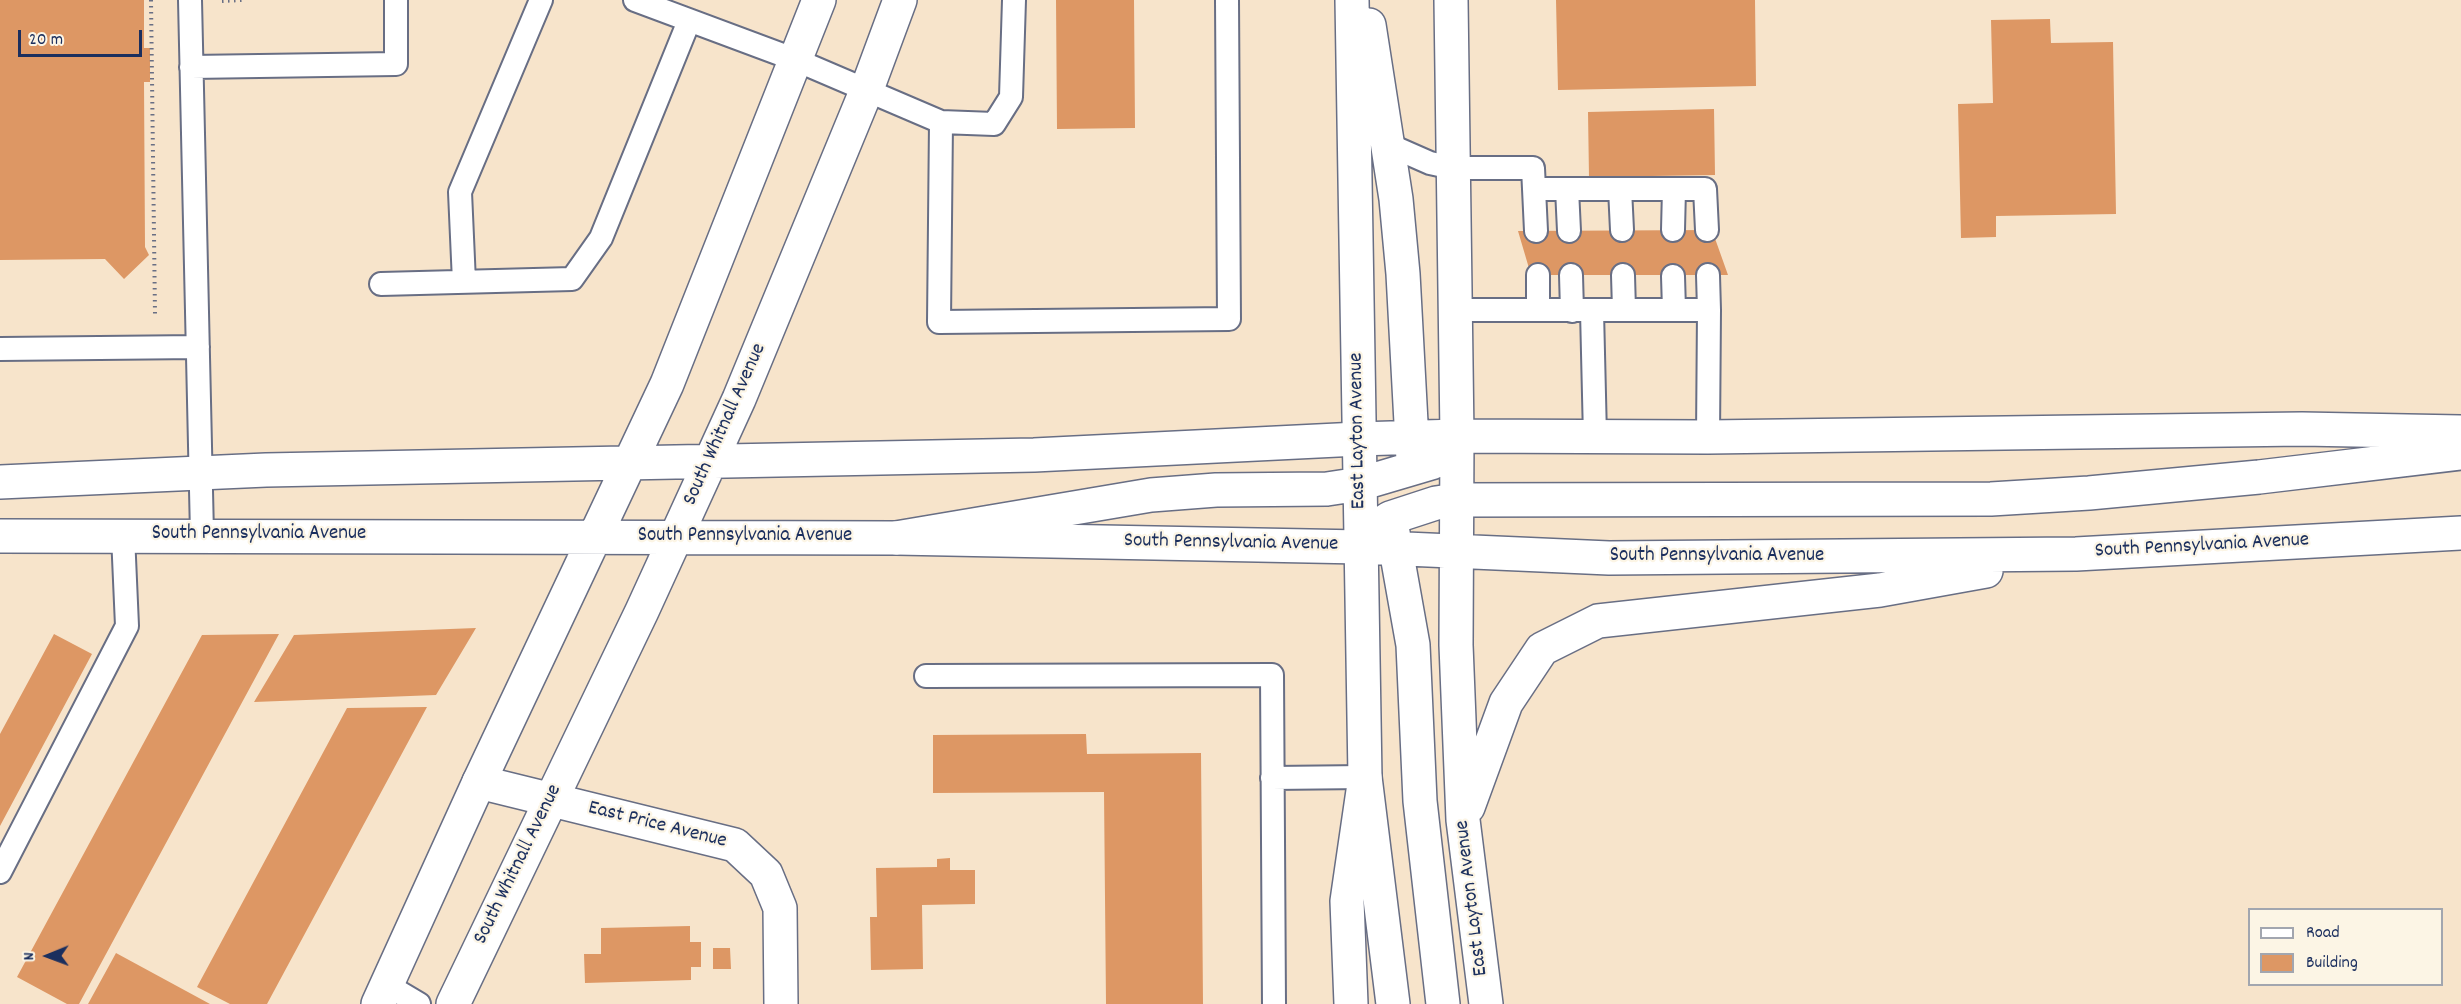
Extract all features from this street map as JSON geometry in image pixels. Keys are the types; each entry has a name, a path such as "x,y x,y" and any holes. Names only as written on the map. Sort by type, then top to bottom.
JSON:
{"main road":[{"path":"383,995 479,782 667,384 819,0"},
{"name":"South Whitnall Avenue","path":"453,1004 711,462 867,89 900,0"},
{"name":"East Layton Avenue","path":"1352,0 1358,439 1370,481 1361,547 1365,777 1393,1004"},
{"path":"1365,0 1389,145 1403,274 1412,453 1423,507 1433,526 1457,550"},
{"name":"East Layton Avenue","path":"1451,0 1457,436 1455,645 1463,820 1486,1004"},
{"path":"896,538 1151,495 1216,490 1327,489 1370,481 1412,453 1457,436 1708,437 2302,429 2461,432"},
{"path":"0,482 278,469 1034,455 1358,439 1412,453"},
{"path":"1394,533 1423,507 1456,500 1991,499 2089,493 2247,478 2461,453"},
{"path":"1370,481 1394,533 1413,645 1420,801 1443,1004"},
{"name":"South Pennsylvania Avenue","path":"0,536 202,534 676,536 1361,547 1394,533 1457,550 1609,558 2076,554 2461,533"},
{"path":"1463,820 1506,703 1542,649 1598,621 1880,590 2076,554"},
{"path":"1351,1004 1347,901 1365,777"},
{"name":"East Price Avenue","path":"479,782 735,845 766,874 780,908 781,1004"}],"lane":[{"path":"190,0 202,534"},
{"path":"191,67 396,64 396,0"},
{"path":"464,282 460,192 541,0"},
{"path":"635,0 796,60 941,122 994,124 1011,97 1014,0"},
{"path":"941,122 939,322 1229,319 1227,0"},
{"path":"381,284 572,279 601,238 689,21"},
{"path":"1389,145 1430,163 1453,168 1533,168 1536,231"},
{"path":"1534,189 1706,189 1707,230"},
{"path":"1567,189 1569,231"},
{"path":"1620,189 1622,230"},
{"path":"1673,230 1674,189"},
{"path":"1538,275 1538,310"},
{"path":"1571,275 1582,311 1595,437"},
{"path":"1623,275 1624,310"},
{"path":"1708,275 1708,437"},
{"path":"1673,276 1674,310"},
{"path":"1455,310 1709,309"},
{"path":"0,349 198,347"},
{"path":"0,872 127,626 123,535"},
{"path":"926,675 1272,675 1274,1004"},
{"path":"1272,778 1365,777"},
{"path":"383,995 419,1004"}],"path":[{"path":"152,0 155,287"},
{"path":"215,1 242,0"}],"building":[{"path":"0,0 144,0 144,48 150,48 150,82 144,82 145,247 149,255 124,279 105,259 0,260"},
{"path":"1056,0 1134,0 1135,128 1057,129"},
{"path":"1556,0 1755,0 1756,86 1558,90"},
{"path":"2050,19 2051,43 2113,42 2116,214 1996,216 1996,237 1961,238 1958,104 1993,103 1991,20"},
{"path":"1714,109 1715,175 1589,177 1588,112"},
{"path":"1712,230 1728,275 1531,275 1518,231"},
{"path":"476,628 436,695 254,702 294,635"},
{"path":"54,634 92,654 0,826 0,734"},
{"path":"279,634 79,1004 67,1004 17,977 202,635"},
{"path":"427,707 267,1004 230,1004 197,987 347,708"},
{"path":"1086,734 1087,754 1201,753 1203,1004 1106,1004 1104,792 933,793 933,735"},
{"path":"950,858 950,870 975,870 975,904 922,905 923,969 871,970 870,917 877,917 876,868 937,867 937,859"},
{"path":"690,926 690,942 701,942 701,967 691,967 691,980 585,983 584,954 601,954 601,928"},
{"path":"713,948 730,948 731,969 713,969"},
{"path":"116,953 210,1004 88,1004"}]}
